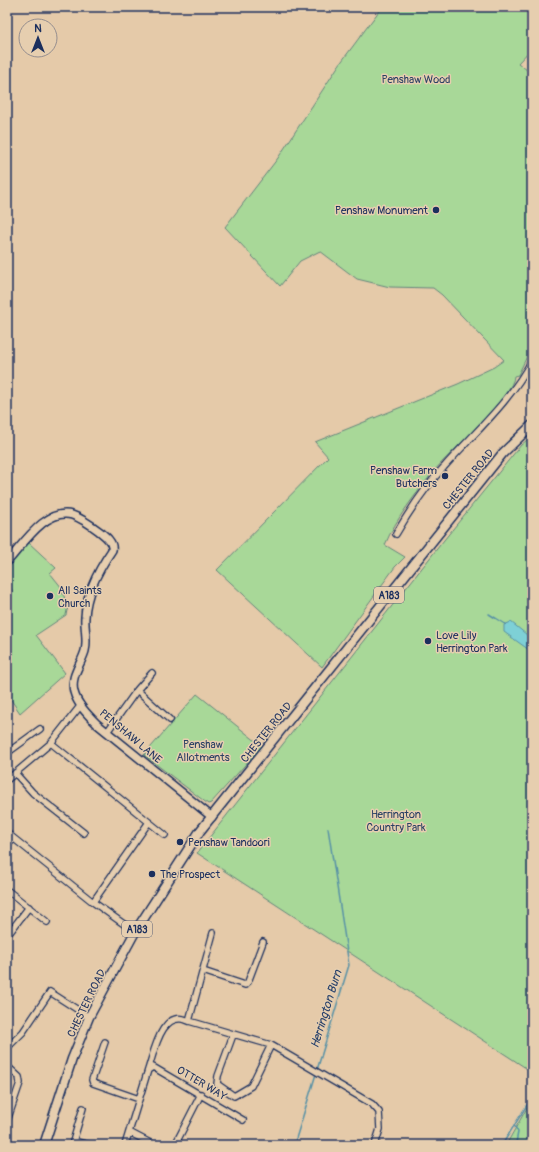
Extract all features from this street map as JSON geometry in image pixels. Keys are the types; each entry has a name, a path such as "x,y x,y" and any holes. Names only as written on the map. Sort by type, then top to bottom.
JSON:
{"main road":[{"name":"CHESTER ROAD","path":"44,1145 72,1059 89,1017 135,932 200,831 503,453 530,428"}],"street":[{"path":"396,534 421,494 444,466 502,406 526,372 532,360"},
{"path":"526,372 532,376"},
{"name":"PENSHAW LANE","path":"7,562 35,529 57,515 71,515 79,519 99,531 111,542 112,550 98,573 86,608 85,652 73,678 74,693 81,705 97,724 212,816"},
{"path":"107,732 137,690 152,673"},
{"path":"137,690 170,720"},
{"path":"7,780 51,744 81,705"},
{"path":"7,753 40,729"},
{"path":"51,744 165,835"},
{"path":"18,771 33,793 84,833"},
{"path":"93,902 149,822"},
{"path":"7,833 93,902 135,932"},
{"path":"7,845 14,839"},
{"path":"7,890 47,922"},
{"path":"10,932 29,907"},
{"path":"189,1021 213,934"},
{"path":"203,971 245,985 248,982 263,942"},
{"path":"7,1048 23,1032 50,992 89,1017"},
{"path":"125,1145 161,1031 170,1021 184,1019 233,1035 271,1045 372,1104 379,1112 380,1129 375,1145"},
{"path":"233,1035 218,1076 217,1084 234,1096 252,1086 271,1045"},
{"path":"106,1042 92,1080 93,1083 139,1099"},
{"path":"7,1066 19,1077 20,1083 7,1121"},
{"name":"OTTER WAY","path":"149,1069 159,1069 243,1120"},
{"path":"175,1145 201,1094"},
{"path":"83,1108 72,1143 89,1145"},
{"path":"129,1132 154,1145"}],"green space":[{"name":"Penshaw Wood","path":"382,7 532,7 532,48 518,63 532,74 532,346 518,375 514,376 511,385 504,396 480,424 442,462 413,497 395,525 385,545 405,557 395,567 322,667 217,570 328,457 315,442 458,384 494,367 504,360 442,295 433,288 390,287 357,279 320,251 300,261 280,286 225,227 278,158 339,65"},
{"name":"Herrington Country Park","path":"532,436 532,1072 197,853 444,540 521,445"},
{"path":"28,542 56,568 50,573 62,588 61,589 68,606 66,615 36,635 65,673 20,713 7,694 7,595 13,592 7,581 7,568"},
{"name":"Penshaw Allotments","path":"197,694 262,746 211,803 208,804 144,755"},
{"path":"532,1099 532,1145 506,1145"}],"water":[{"path":"511,622 532,639 532,652 504,632 504,625"}],"waterway":[{"path":"489,614 505,624"},
{"name":"Herrington Burn","path":"317,1070 349,965 328,828"},
{"name":"Herrington Burn","path":"294,1145 316,1074"},
{"name":"Herrington Burn","path":"502,1145 532,1097"},
{"path":"514,1125 518,1132 516,1143"}],"place":[{"name":"Penshaw Monument","path":"436,210"},
{"name":"Penshaw Farm Butchers","path":"445,476"},
{"name":"All Saints Church","path":"50,596"},
{"name":"Love Lily Herrington Park","path":"428,641"},
{"name":"Penshaw Tandoori","path":"180,842"},
{"name":"The Prospect","path":"152,874"}]}
